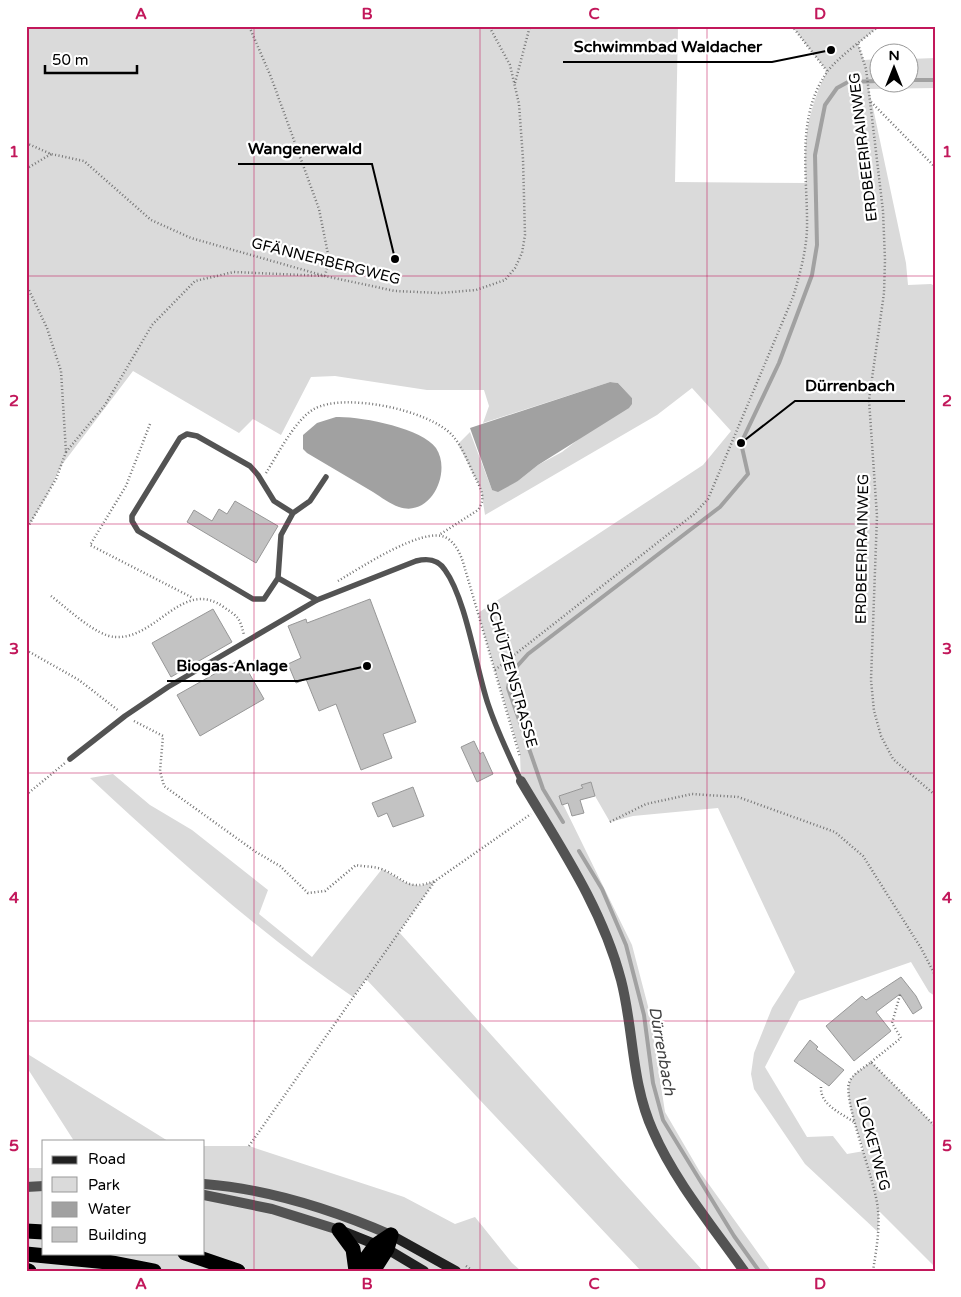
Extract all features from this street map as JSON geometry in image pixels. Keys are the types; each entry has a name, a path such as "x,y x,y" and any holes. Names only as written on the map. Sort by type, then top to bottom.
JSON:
{"highway":[{"path":"339,1230 353,1249 357,1271"},
{"path":"26,1231 42,1232"},
{"path":"357,1271 384,1243"},
{"path":"373,1271 384,1243"},
{"path":"26,1254 108,1262 154,1271"},
{"path":"188,1254 238,1271"}],"main road":[{"path":"339,1230 384,1243 456,1271"},
{"path":"384,1243 424,1271"}],"street":[{"path":"521,781 579,878 609,943 629,1013 636,1081 653,1132 666,1158 744,1271"},
{"path":"205,1184 258,1192 305,1203 357,1220 384,1243"},
{"path":"26,1186 42,1186"},
{"path":"205,1195 272,1209 339,1230"}],"lane":[{"path":"293,513 274,501 250,466 197,436 188,434 180,438 132,516 132,521 138,531 253,599 264,599 278,578 281,535 293,513 310,501 326,477"},
{"path":"70,759 125,716 168,687 317,600 416,561 430,559 441,565 456,593 491,712 521,781"},
{"path":"278,578 317,600"}],"path":[{"path":"26,530 56,480 66,452 105,405 152,325 195,281 234,272 325,276 329,259 319,209 271,77 249,26"},
{"name":"GFÄNNERBERGWEG","path":"26,143 51,154 84,161 130,204 151,220 170,231 191,238 325,276 395,292 420,294 476,290 505,280 515,268 522,253 525,235 523,150 515,84 510,65 489,26"},
{"path":"515,84 530,26"},
{"path":"792,26 828,71"},
{"path":"495,670 694,514 708,498 750,401 798,280 803,262 807,229 804,150 806,128 815,96 828,71 879,26"},
{"name":"ERDBEERIRAINWEG","path":"858,44 866,69 870,100 883,211 885,260 884,294 869,400 877,516 871,680 874,711 881,736 893,759 935,795"},
{"path":"870,100 935,167"},
{"path":"26,169 51,154"},
{"path":"26,284 57,351 62,371 66,452"},
{"path":"262,481 287,440 304,418 316,408 336,402 351,402 419,415 441,426 451,435 463,452 483,496 482,506 438,536 420,538 330,586 317,600"},
{"name":"SCHÜTZENSTRASSE","path":"438,536 452,542 460,553 520,754 521,781"},
{"path":"51,596 96,630 115,637 142,632 167,613 193,598 217,602 240,618 245,641"},
{"path":"26,650 79,680 125,716 163,736 160,770 164,786 256,852 280,866 308,893 325,891 356,865 382,869 406,883 420,886 435,880 538,810"},
{"path":"26,795 70,759"},
{"path":"610,822 646,804 692,794 738,796 835,832 863,856 921,948 935,975"},
{"path":"250,1146 435,880"},
{"path":"900,995 892,1023 901,1038 871,1062 935,1126"},
{"name":"LOCKETWEG","path":"871,1062 853,1076 849,1084 850,1105 875,1190 878,1211 873,1271"},
{"path":"822,1087 821,1094 825,1102 855,1122"}],"green space":[{"path":"26,26 678,26 675,182 806,183 805,152 808,125 815,99 827,71 792,26 879,26 858,44 864,60 868,60 868,92 870,92 906,263 908,285 931,284 935,286 935,996 929,992 911,962 799,1001 765,1067 807,1137 833,1136 847,1154 864,1151 852,1114 849,1084 854,1075 871,1062 935,1126 935,1267 879,1211 878,1232 805,1164 754,1089 751,1074 754,1053 772,1008 795,972 718,808 633,816 610,822 595,796 591,782 582,785 583,788 559,796 632,945 650,1014 665,1112 700,1172 771,1271 744,1271 653,1131 609,943 521,781 520,754 478,613 703,465 731,431 692,388 657,415 485,515 481,489 458,444 470,432 492,490 518,481 538,465 562,452 632,398 618,383 610,382 483,423 489,406 484,390 427,390 335,376 311,377 281,435 253,419 239,433 133,371 61,466 47,496 26,530"},
{"path":"935,58 935,88 918,88 918,59"},
{"path":"113,774 150,805 192,830 268,890 259,914 312,957 382,869 406,883 420,886 435,881 399,932 703,1271 641,1271 366,979 353,997 250,920 153,836 90,778"},
{"path":"26,1053 166,1140 73,1140 26,1066"},
{"path":"205,1146 249,1146 404,1197 455,1224 475,1217 512,1263 521,1271 26,1271 26,1168 42,1168 42,1254 205,1254"}],"water":[{"path":"610,382 618,383 632,398 632,404 629,408 538,465 518,481 498,492 492,490 470,428"},
{"path":"336,417 374,421 390,425 405,429 429,441 436,448 440,458 440,480 436,491 421,506 410,509 399,507 307,453 303,449 303,435 317,423"}],"building":[{"path":"235,501 278,526 256,563 187,522 194,510 212,521 219,509 227,514"},
{"path":"370,599 416,722 383,734 392,758 361,770 336,704 319,711 306,679 296,683 288,664 301,658 288,626 306,619 307,623"},
{"path":"213,609 232,642 171,677 152,643"},
{"path":"241,659 264,699 200,736 177,695"},
{"path":"474,741 480,754 483,752 493,774 477,782 461,747"},
{"path":"591,782 595,796 580,800 584,813 572,816 568,803 562,805 559,796 583,788 581,785"},
{"path":"413,787 424,816 393,827 387,813 378,817 372,803"},
{"path":"901,977 916,996 922,1008 913,1014 900,994 876,1012 891,1031 854,1061 826,1026 862,996 866,1000"},
{"path":"810,1040 818,1047 816,1049 844,1070 829,1086 794,1061"}],"waterway":[{"name":"Dürrenbach","path":"918,80 935,80"},
{"name":"Dürrenbach","path":"563,822 543,789 508,688 511,673 528,654 720,507 748,474 741,443 779,363 812,275 817,245 815,155 825,105 837,88 848,82 868,81"},
{"name":"Dürrenbach","path":"579,851 602,889 626,945 644,1015 653,1083 663,1120 734,1236 759,1271"}],"place":[{"name":"Schwimmbad Waldacher","path":"831,50"},
{"name":"Wangenerwald","path":"395,259"},
{"name":"Dürrenbach","path":"741,443"},
{"name":"Biogas-Anlage","path":"367,666"}]}
